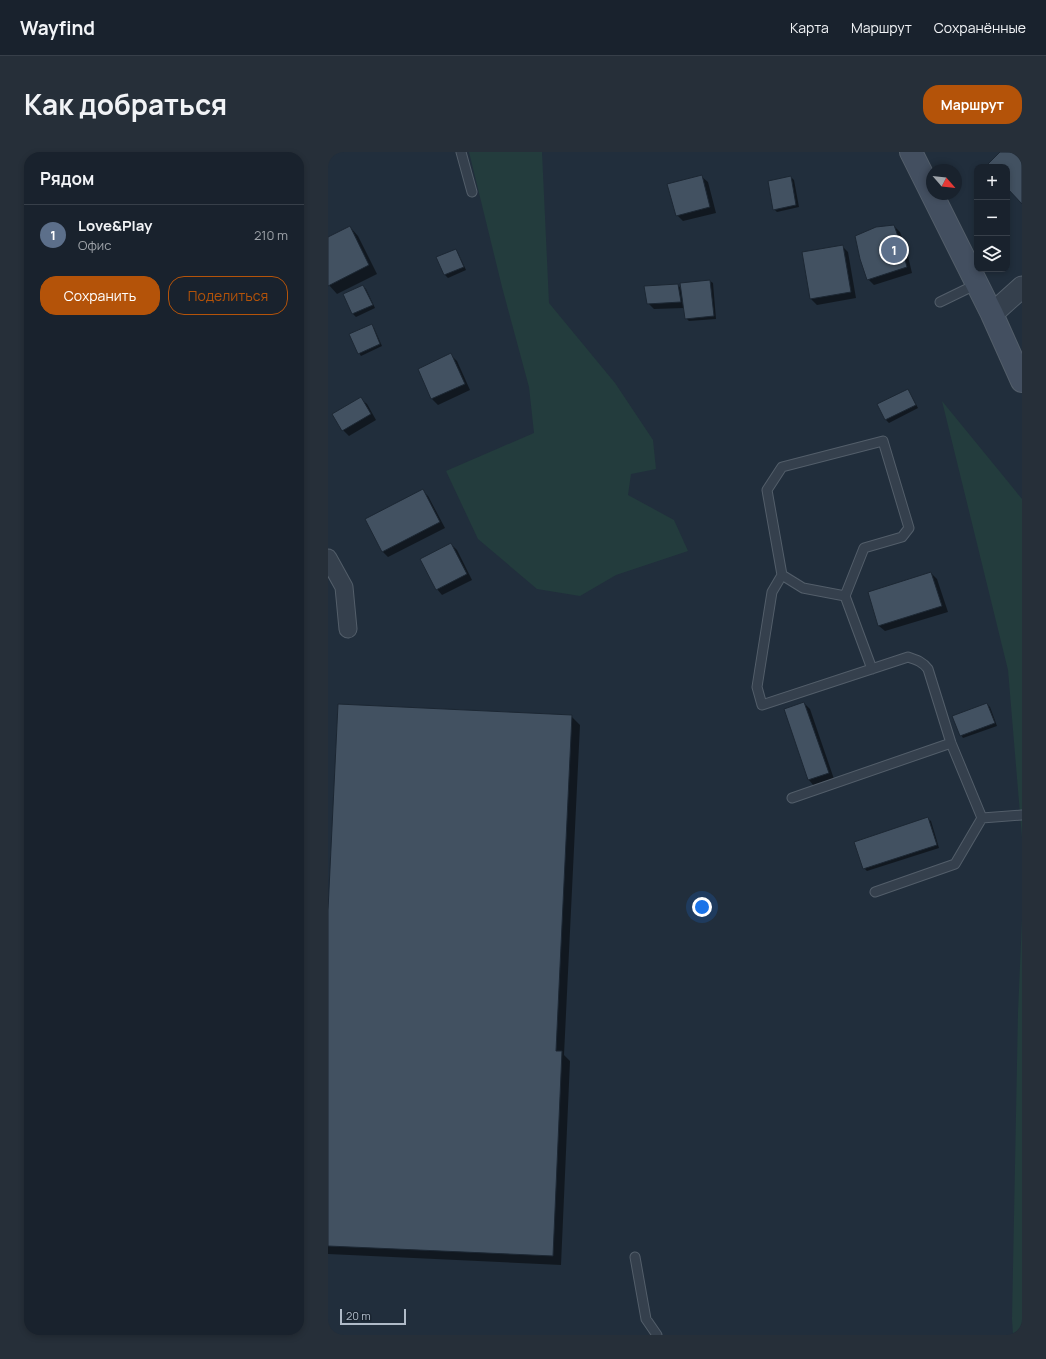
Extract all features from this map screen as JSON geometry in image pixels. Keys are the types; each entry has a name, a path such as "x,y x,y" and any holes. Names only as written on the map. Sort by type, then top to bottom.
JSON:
{"main road":[{"path":"911,152 992,314 1022,381"}],"street":[{"path":"992,314 1022,287"},
{"path":"328,558 344,587 348,629"}],"lane":[{"path":"461,152 472,192"},
{"path":"940,302 977,284"},
{"path":"872,669 845,596 864,548 902,537 909,528 883,441 782,467 767,490 782,575 772,592 757,687 762,705 872,669 908,657 924,663 928,669 951,743 982,818"},
{"path":"782,575 803,588 845,596"},
{"path":"792,798 951,743"},
{"path":"982,818 1022,815"},
{"path":"875,892 955,864 982,818"},
{"path":"635,1257 646,1319 657,1335"}],"green space":[{"path":"469,152 542,152 549,303 615,383 653,440 656,469 631,474 628,495 674,520 688,551 616,575 580,596 537,589 478,539 446,471 534,433 529,387 502,287"},
{"path":"942,401 1022,499 1022,838 1008,670"},
{"path":"1022,919 1022,1335 1013,1335 1012,1319 1018,1012"}],"building":[{"path":"1000,152 1022,152 1022,204 1010,191 1010,164 988,164"},
{"path":"702,175 710,207 676,216 667,184"},
{"path":"791,176 796,205 773,210 768,181"},
{"path":"894,225 907,267 867,280 860,259 855,236 876,227"},
{"path":"350,226 369,265 328,286 328,237"},
{"path":"843,245 851,292 810,299 802,252"},
{"path":"456,249 464,267 444,275 436,257"},
{"path":"710,280 714,316 685,319 680,283"},
{"path":"678,284 681,302 647,304 644,286"},
{"path":"363,285 373,305 352,314 343,294"},
{"path":"372,324 380,344 358,354 349,334"},
{"path":"451,353 465,384 431,399 418,369"},
{"path":"908,389 916,405 885,420 877,404"},
{"path":"361,397 371,414 342,431 332,414"},
{"path":"423,489 440,522 382,552 365,519"},
{"path":"451,543 467,574 436,590 420,559"},
{"path":"931,572 942,606 878,626 868,592"},
{"path":"804,702 829,773 808,780 784,709"},
{"path":"987,703 995,723 960,736 952,716"},
{"path":"338,704 572,715 556,1051 562,1051 553,1256 328,1246 328,910"},
{"path":"928,817 937,845 863,869 854,842"}],"place":[{"name":"Love&Play","path":"894,250"}]}
